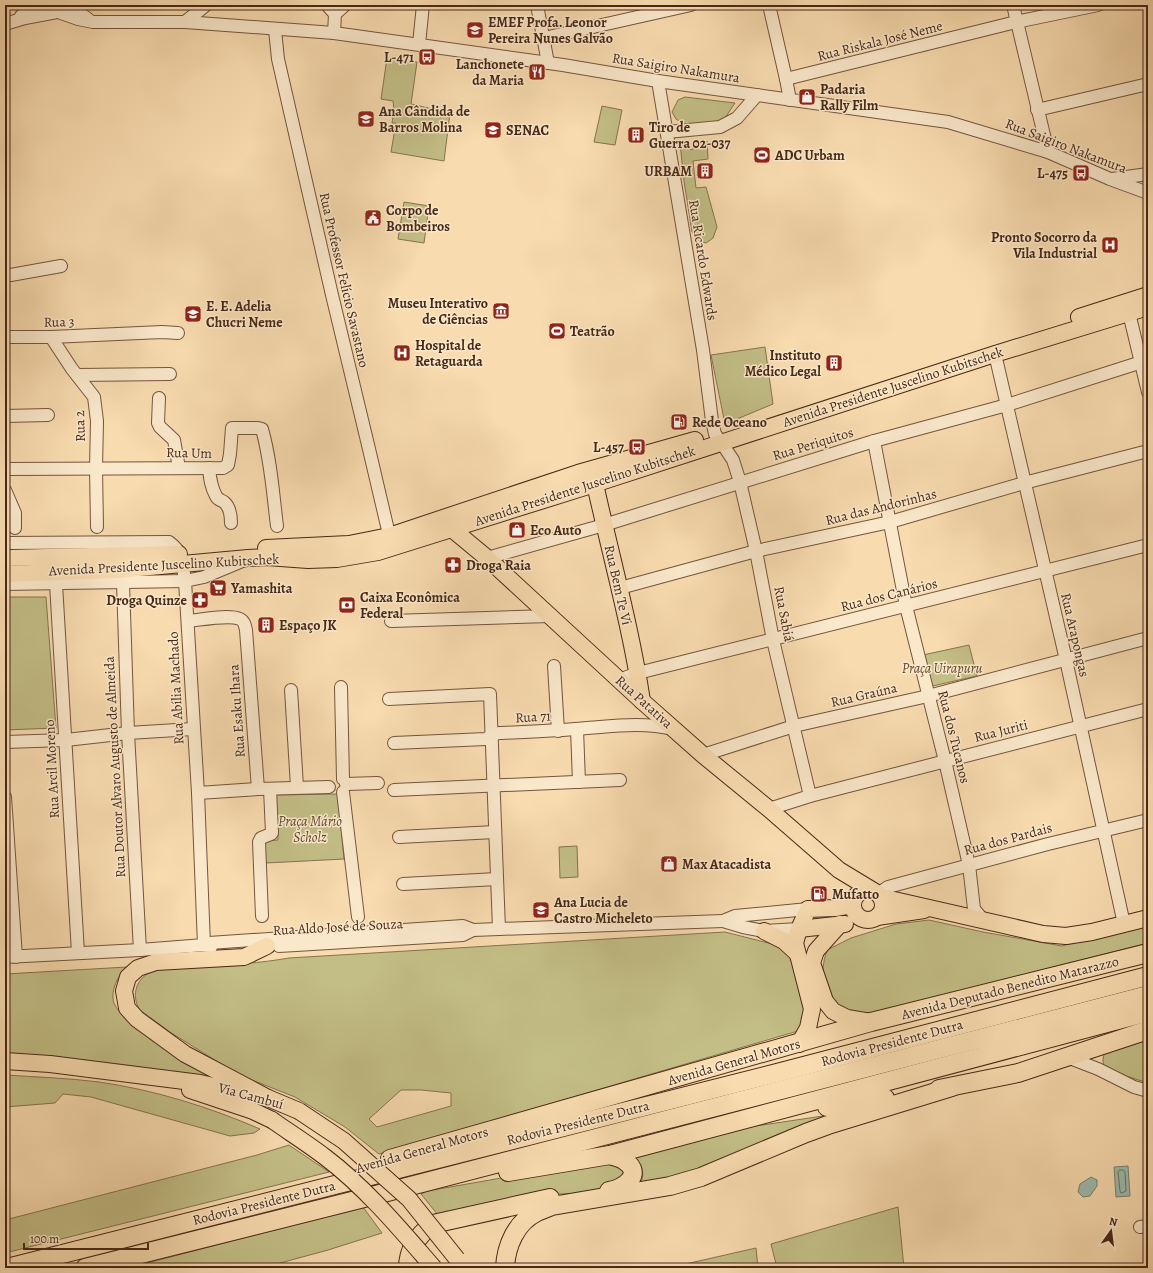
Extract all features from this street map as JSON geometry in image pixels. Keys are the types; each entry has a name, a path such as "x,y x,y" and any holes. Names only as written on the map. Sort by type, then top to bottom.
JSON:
{"highway":[{"name":"Avenida Deputado Benedito Matarazzo","path":"872,1022 1148,953"},
{"name":"Rodovia Presidente Dutra","path":"8,1268 1148,976"},
{"name":"Rodovia Presidente Dutra","path":"85,1268 368,1198 1148,995"},
{"path":"368,1198 453,1181 610,1155 1148,1012"},
{"name":"Avenida General Motors","path":"159,1230 438,1145 799,1044 872,1022"},
{"path":"724,1124 952,1087 1018,1073 1148,1030"},
{"path":"505,1268 506,1256 511,1238 523,1224 536,1213 552,1206 670,1186 695,1179 828,1125 952,1087"},
{"path":"408,1268 408,1262 414,1241 423,1231 433,1224 562,1196 614,1190 625,1185 631,1180 633,1173 630,1166 624,1160 610,1155"}],"main road":[{"name":"Avenida Presidente Juscelino Kubitschek","path":"718,438 865,384 1148,295"},
{"name":"Avenida Presidente Juscelino Kubitschek","path":"12,558 181,559 267,557 308,560 337,559 378,552 391,542 593,477 1148,307"},
{"name":"Avenida Presidente Juscelino Kubitschek","path":"16,577 117,570 246,548 391,542 452,529 593,477"},
{"name":"Rua Bem Te Vi","path":"593,477 647,706"},
{"name":"Rua Patativa","path":"452,529 487,558 647,706 703,755 769,809 839,870 877,894"},
{"name":"Rua Patativa","path":"839,870 854,891 853,902"},
{"path":"877,894 883,905 882,909 872,918 858,917 853,909 853,902 856,896 863,891 877,894 935,909 1043,934 1066,936 1092,932 1148,918"},
{"path":"799,1044 808,1028 812,1009 795,943 799,930 808,909 836,908 853,902"},
{"path":"799,930 935,909"},
{"path":"840,924 816,950 812,963 825,1001 833,1011 847,1018 872,1022"},
{"path":"764,931 784,941 797,953"},
{"path":"267,946 244,957 156,962 138,968 128,977 124,991 127,1008 137,1018 185,1054 268,1098"},
{"name":"Via Cambuí","path":"5,1061 50,1064 200,1083 268,1098 299,1111 344,1141 408,1199 459,1263"},
{"name":"Via Cambuí","path":"142,1076 253,1111 272,1120 326,1157 360,1188 387,1215 434,1268"}],"street":[{"name":"Rua Saigiro Nakamura","path":"8,23 39,5"},
{"path":"185,22 206,5"},
{"path":"334,33 331,10 345,5"},
{"path":"419,44 423,5"},
{"path":"537,5 548,63"},
{"path":"544,38 691,5"},
{"path":"768,5 790,100"},
{"path":"1012,5 1048,152"},
{"name":"Rua Riskala José Neme","path":"786,79 1016,22 1098,5"},
{"name":"Rua Saigiro Nakamura","path":"8,23 62,8 78,19 93,22 185,22 275,30 334,33 419,44 658,81 948,122 1048,152 1110,179 1146,188"},
{"name":"Rua Professor Felício Savastano","path":"275,30 278,59 391,542"},
{"name":"Rua Ricardo Edwards","path":"658,81 718,438"},
{"path":"1038,110 1148,84"},
{"path":"667,132 720,127 737,118 757,95"},
{"path":"1110,179 1148,174"},
{"path":"5,276 61,266"},
{"path":"1129,313 1145,361 1148,392"},
{"name":"Rua 3","path":"5,337 51,338 162,332 178,333"},
{"name":"Rua 2","path":"51,338 94,397 97,421 97,535"},
{"name":"Rua Arapongas","path":"995,354 1066,660 1124,924"},
{"name":"Rua Periquitos","path":"487,558 604,525 874,441 1007,405 1145,361"},
{"path":"77,375 170,374"},
{"path":"159,398 158,423 160,427 174,440 179,468"},
{"path":"5,416 48,415"},
{"name":"Rua Um","path":"5,469 223,468 228,464 232,428 258,428 262,429 272,485 277,526"},
{"name":"Rua Sabiá","path":"718,438 733,460 740,482 756,551 773,640 810,796"},
{"name":"Rua dos Tucanos","path":"874,441 906,606 945,761 969,865 974,909 984,920"},
{"name":"Rua das Andorinhas","path":"620,588 756,551 890,522 1024,483 1148,451"},
{"path":"209,468 212,488 217,497 226,504 230,512 231,523"},
{"path":"5,490 15,513 15,528"},
{"path":"5,543 38,542 97,535 169,542 176,548 181,559"},
{"path":"16,577 12,558 38,542"},
{"name":"Rua dos Canários","path":"619,680 638,673 1148,545"},
{"path":"5,584 16,577 56,584 185,581 204,577 248,558"},
{"name":"Rua Abília Machado","path":"181,559 185,581 188,621 193,729 198,793 204,945"},
{"name":"Rua Doutor Alvaro Augusto de Almeida","path":"123,583 128,733 140,950"},
{"name":"Rua Arcil Moreno","path":"56,584 78,953"},
{"path":"392,621 550,616"},
{"name":"Rua Esaku Ihara","path":"188,621 216,618 236,618 244,622 264,789 272,832 271,834 261,838 259,842 262,916"},
{"name":"Rua Graúna","path":"703,755 794,726 928,696 1148,638"},
{"path":"554,666 558,731"},
{"path":"341,687 344,785 358,917"},
{"path":"291,690 297,787"},
{"path":"389,699 490,694 499,929"},
{"path":"632,725 648,721 647,706"},
{"name":"Rua Juriti","path":"769,809 810,796 1148,709"},
{"name":"Rua 71","path":"394,744 486,739 499,733 558,731 632,725 658,726 675,730"},
{"path":"5,742 66,740 128,733 193,729"},
{"path":"577,729 579,782"},
{"path":"198,793 297,787 329,787 332,779 338,777 344,785"},
{"path":"394,790 620,780"},
{"path":"344,785 378,783"},
{"path":"5,797 11,957"},
{"name":"Rua dos Pardais","path":"877,894 888,887 1103,830 1148,820"},
{"path":"399,837 495,832"},
{"path":"403,884 497,879"},
{"name":"Rua Aldo José de Souza","path":"724,921 736,916 808,909"},
{"name":"Rua Aldo José de Souza","path":"11,957 140,950 204,945 209,943 463,926 473,930 724,921 743,927 764,931 799,930"},
{"name":"Rua Aldo José de Souza","path":"204,945 210,947 267,946 463,935 473,930"},
{"path":"1096,1047 1098,1069"},
{"path":"1067,1057 1098,1069 1134,1087 1148,1091"}],"green space":[{"path":"387,58 417,62 411,104 450,113 444,161 391,152 396,123 392,123 394,110 393,101 381,99"},
{"path":"685,97 735,103 723,121 685,125 676,119 672,112 678,100"},
{"path":"602,106 622,110 615,145 594,142"},
{"path":"707,141 708,159 693,161 696,188 706,187 717,227 713,238 706,243 699,241 692,232 680,143 692,150 697,144 703,145"},
{"path":"404,202 429,206 424,243 398,239"},
{"path":"765,347 773,404 725,424 711,355"},
{"path":"5,597 46,597 56,728 5,730"},
{"name":"Praça Uirapuru","path":"969,645 977,676 928,687 923,655"},
{"name":"Praça Mário Scholz","path":"338,794 344,859 266,863 264,841 278,840 276,795"},
{"path":"577,846 578,877 560,878 559,847"},
{"path":"929,920 983,932 1062,946 1148,922 1148,943 864,1015 836,1009 824,981 823,967 827,950 851,938 896,924"},
{"path":"725,932 780,946 785,949 792,960 808,1014 798,1031 379,1154 345,1127 295,1097 237,1074 170,1032 140,1010 137,1004 136,992 139,982 148,973 154,971 171,968 246,964 289,958","holes":["401,1090 451,1093 451,1106 377,1127 369,1119"]},
{"path":"127,967 118,979 113,993 114,1003 120,1012 144,1033 217,1080 5,1059 5,974"},
{"path":"1148,1038 1148,1083 1107,1070 1105,1068 1103,1057 1105,1052"},
{"path":"5,1075 120,1085 181,1100 260,1129 254,1133 230,1136 91,1097 63,1094 55,1103 5,1107"},
{"path":"856,1111 728,1165 641,1183 643,1175 642,1168 633,1156 736,1129"},
{"path":"289,1145 329,1172 5,1253 5,1220 257,1155"},
{"path":"610,1155 631,1180 591,1193 559,1194 442,1220 421,1194 427,1191 530,1173"},
{"path":"363,1207 382,1233 262,1268 128,1268"},
{"path":"898,1207 904,1268 777,1268 771,1244"},
{"path":"756,1248 758,1268 668,1268"}],"water":[{"path":"1128,1166 1130,1196 1116,1197 1114,1167"},
{"path":"1091,1177 1097,1180 1097,1186 1090,1196 1083,1197 1078,1192 1080,1184"}],"place":[{"name":"EMEF Profa. Leonor Pereira Nunes Galvão","path":"475,30"},
{"name":"L-471","path":"427,57"},
{"name":"Lanchonete da Maria","path":"537,72"},
{"name":"Padaria Rally Film","path":"807,97"},
{"name":"Ana Cândida de Barros Molina","path":"366,119"},
{"name":"SENAC","path":"493,130"},
{"name":"Tiro de Guerra 02-037","path":"636,135"},
{"name":"ADC Urbam","path":"762,155"},
{"name":"URBAM","path":"705,171"},
{"name":"L-475","path":"1081,173"},
{"name":"Corpo de Bombeiros","path":"373,218"},
{"name":"Pronto Socorro da Vila Industrial","path":"1110,245"},
{"name":"Museu Interativo de Ciências","path":"501,311"},
{"name":"E. E. Adelia Chucri Neme","path":"193,314"},
{"name":"Teatrão","path":"557,331"},
{"name":"Hospital de Retaguarda","path":"402,353"},
{"name":"Instituto Médico Legal","path":"834,363"},
{"name":"Rede Oceano","path":"679,422"},
{"name":"L-457","path":"637,447"},
{"name":"Eco Auto","path":"517,530"},
{"name":"Droga Raia","path":"453,565"},
{"name":"Yamashita","path":"218,588"},
{"name":"Droga Quinze","path":"200,600"},
{"name":"Caixa Econômica Federal","path":"347,605"},
{"name":"Espaço JK","path":"266,625"},
{"name":"Max Atacadista","path":"669,864"},
{"name":"Mufatto","path":"819,894"},
{"name":"Ana Lucia de Castro Micheleto","path":"541,910"}]}
